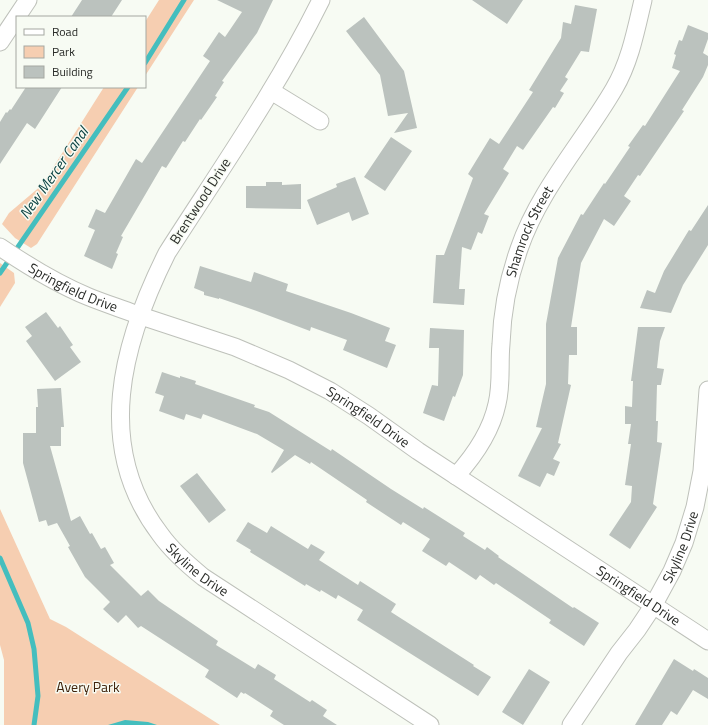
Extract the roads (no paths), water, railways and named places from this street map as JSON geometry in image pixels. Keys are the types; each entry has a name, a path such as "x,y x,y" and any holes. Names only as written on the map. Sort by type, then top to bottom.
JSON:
{"street":[{"path":"17,16 28,0"},
{"name":"Brentwood Drive","path":"139,317 156,274 167,253 271,91 302,38 321,0"},
{"name":"Shamrock Street","path":"456,476 473,458 486,436 497,403 500,378 502,318 509,280 519,248 540,202 615,88 631,50 643,0"},
{"path":"0,42 16,18"},
{"path":"271,91 320,121"},
{"name":"Springfield Drive","path":"3,249 57,282 88,297 135,314 139,317 144,317 236,347 289,370 330,392 369,416 418,451 708,642"},
{"name":"Skyline Drive","path":"139,317 128,353 121,389 119,409 121,440 133,487 145,512 159,533 182,559 203,576 430,725"},
{"name":"Skyline Drive","path":"572,725 619,653 653,606 672,571 684,543 695,507 702,471 708,390"}],"water":[{"path":"125,720 148,722 157,725 108,725"}],"waterway":[{"name":"New Mercer Canal","path":"146,61 184,0"},
{"name":"New Mercer Canal","path":"0,273 127,88"},
{"name":"New Mercer Canal","path":"0,558 28,623 34,649 38,696 34,725"}],"park label":[{"name":"Avery Park","path":"88,687"}]}
